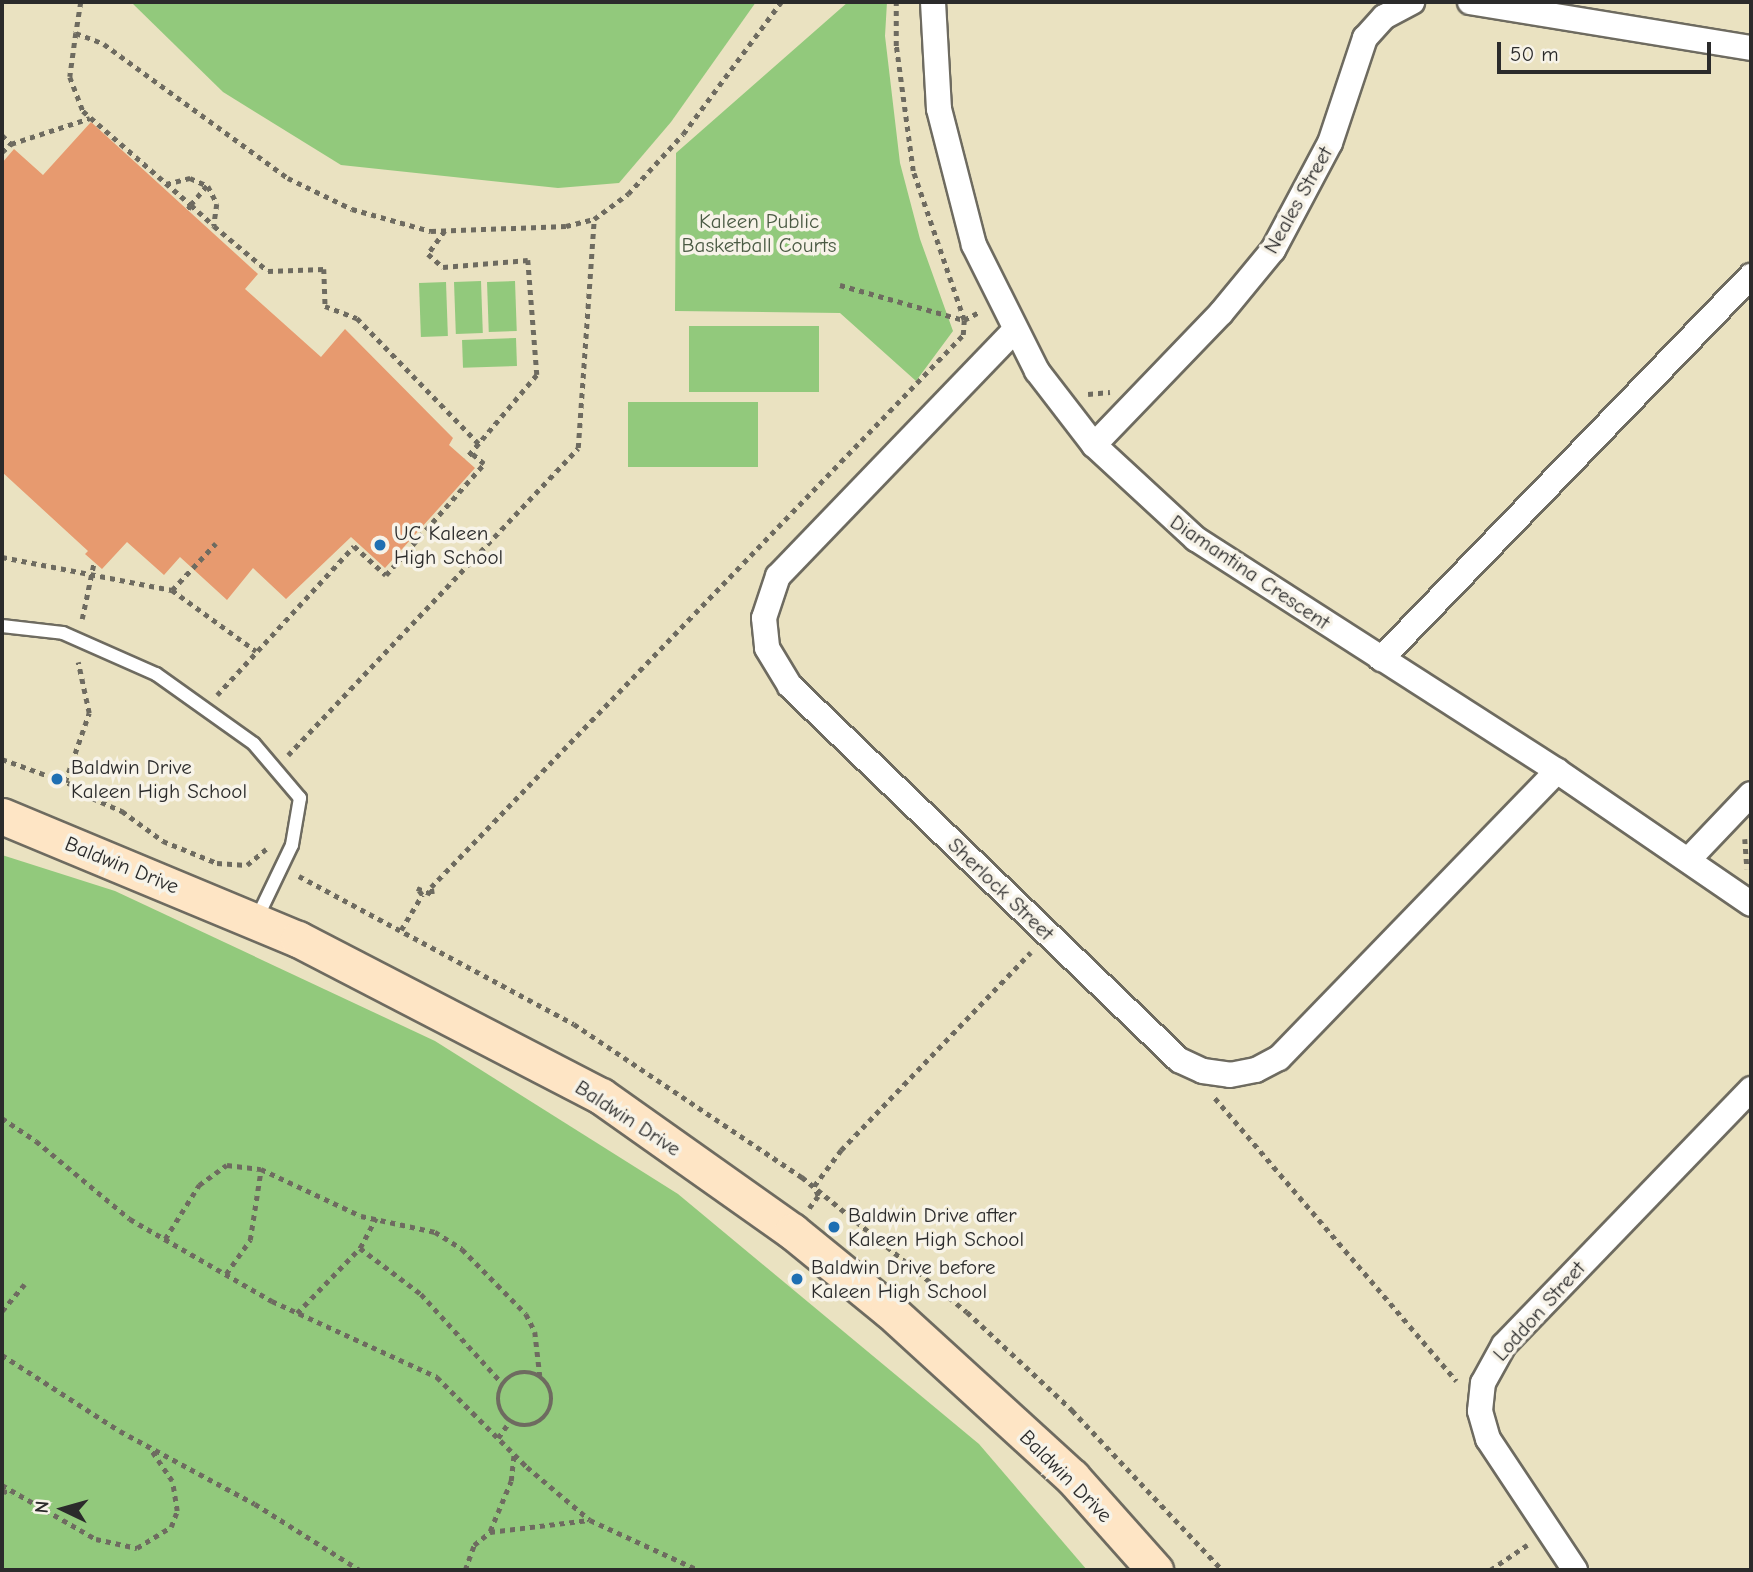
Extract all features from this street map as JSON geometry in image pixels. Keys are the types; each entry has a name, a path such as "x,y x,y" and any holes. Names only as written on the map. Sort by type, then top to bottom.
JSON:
{"main road":[{"name":"Baldwin Drive","path":"2,816 256,920 601,1096 792,1231 889,1310 1072,1477 1155,1570"}],"street":[{"name":"Diamantina Crescent","path":"933,2 934,62 947,155 974,245 1014,331 1051,390 1094,445 1196,539 1557,771 1689,858 1751,904"},
{"name":"Neales Street","path":"1094,445 1249,282 1273,250 1320,168 1365,38 1384,17 1412,2"},
{"path":"1470,2 1751,48"},
{"path":"1381,659 1751,275"},
{"name":"Sherlock Street","path":"1014,331 787,565 771,590 764,633 772,662 790,686 1168,1051 1190,1066 1216,1074 1256,1070 1290,1049 1557,771"},
{"path":"1689,858 1751,794"},
{"name":"Loddon Street","path":"1575,1570 1488,1440 1480,1397 1488,1369 1504,1345 1751,1089"}],"lane":[{"path":"2,626 63,633 156,674 254,744 300,798 292,845 256,920"}],"path":[{"path":"80,2 70,77 74,95 90,118 190,208 268,271 324,269 325,306 357,318 480,445"},
{"path":"76,33 104,44 288,178 352,209 387,221 445,230 566,226 594,219 628,194 683,134 781,2"},
{"path":"401,930 422,895 417,888 432,894 431,887 962,335 964,320 913,171 896,46 897,2"},
{"path":"2,152 11,144 90,118"},
{"path":"2,135 11,144"},
{"path":"166,184 190,178 208,186 217,204 214,226"},
{"path":"190,208 208,186"},
{"path":"275,769 578,448 594,219"},
{"path":"445,230 428,254 443,267 528,260 537,375 466,460"},
{"path":"841,285 964,320 999,302"},
{"path":"1080,391 1092,396 1112,392 1129,409"},
{"path":"204,709 354,546 386,575 484,464 471,454"},
{"path":"172,590 215,543"},
{"path":"2,557 92,571 172,590 257,652"},
{"path":"65,782 89,713 76,653 94,562"},
{"path":"792,1231 818,1196 814,1186 841,1150 1048,935"},
{"path":"1216,1074 1211,1090 1220,1108 1463,1389 1480,1397"},
{"path":"2,1118 36,1140 130,1219 297,1313 437,1377 514,1454 590,1520 698,1570"},
{"path":"165,1239 214,1171 228,1165 261,1169 327,1202 376,1218 435,1232 499,1284 526,1314 536,1332 540,1376 551,1391 545,1418 528,1426 510,1421 498,1400 502,1383 524,1371 540,1376"},
{"path":"226,1274 250,1240 261,1169"},
{"path":"297,1313 360,1248 376,1218"},
{"path":"360,1248 421,1294 502,1383"},
{"path":"2,1311 25,1284"},
{"path":"2,1355 148,1446 255,1504 360,1570"},
{"path":"498,1438 510,1421"},
{"path":"2,1485 96,1539 123,1548 149,1544 171,1527 177,1496 148,1446"},
{"path":"465,1570 474,1545 490,1532 512,1481 514,1454"},
{"path":"2,1491 16,1493"},
{"path":"490,1532 590,1520"},
{"path":"1490,1570 1548,1531"}],"green space":[{"path":"131,2 756,2 671,122 619,183 558,188 341,165 223,92"},
{"name":"Kaleen Public Basketball Courts","path":"848,2 887,2 885,36 900,163 920,239 953,331 916,381 840,313 675,311 676,153"},
{"path":"481,281 483,333 456,334 454,282"},
{"path":"515,281 517,331 489,332 487,282"},
{"path":"446,282 448,336 421,337 419,283"},
{"path":"689,326 819,326 819,392 689,392"},
{"path":"516,338 517,366 463,368 462,340"},
{"path":"628,402 758,402 758,467 628,467"},
{"path":"2,855 115,891 435,1041 678,1194 979,1444 1087,1570 2,1570"}],"building":[{"path":"91,122 258,274 245,289 321,357 345,329 453,438 449,445 475,468 385,568 351,537 286,599 253,568 227,600 180,557 164,575 127,542 102,569 85,554 88,551 2,472 2,163 14,149 43,175"}],"place":[{"name":"UC Kaleen High School","path":"380,545"},
{"name":"Baldwin Drive Kaleen High School","path":"57,779"},
{"name":"Baldwin Drive after Kaleen High School","path":"834,1227"},
{"name":"Baldwin Drive before Kaleen High School","path":"797,1279"}]}
